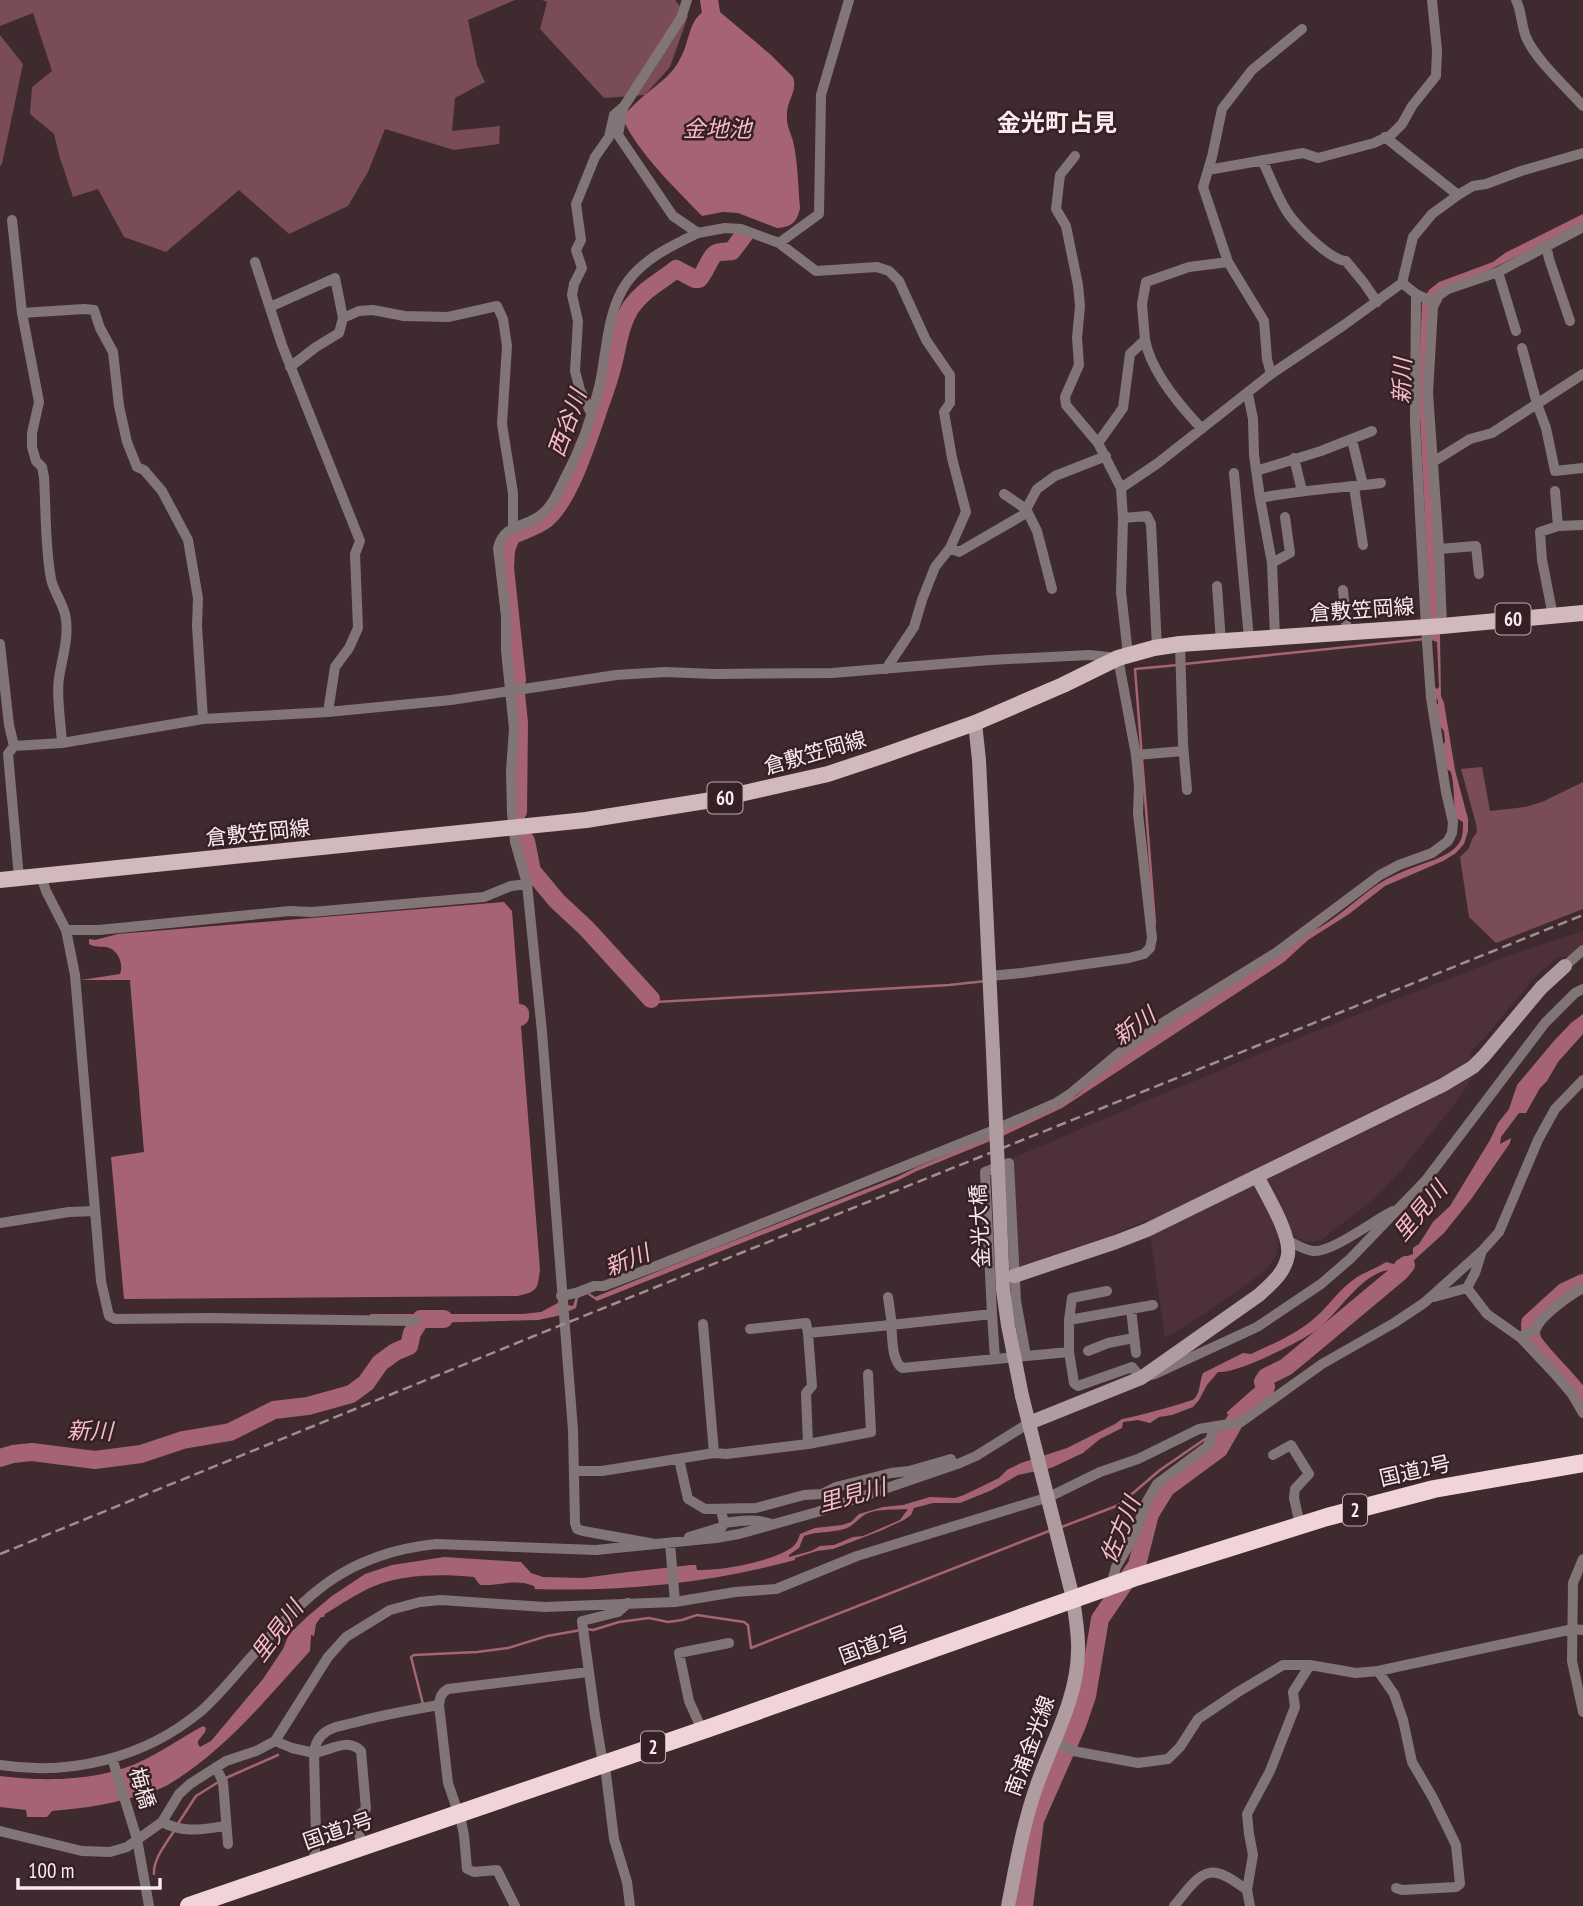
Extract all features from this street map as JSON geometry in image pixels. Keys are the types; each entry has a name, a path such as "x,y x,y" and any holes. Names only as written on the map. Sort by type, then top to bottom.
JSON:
{"highway":[{"name":"国道2号","path":"189,1906 702,1730 1120,1582 1300,1525 1434,1489 1583,1462"}],"main road":[{"name":"倉敷笠岡線","path":"0,880 513,828 665,808 828,774 975,723 1123,657 1157,648 1180,659 1221,642 1583,613"}],"street":[{"path":"591,413 575,371 578,321 572,295 582,268 576,250 581,240 576,204 595,157 609,137 614,116 623,108 681,18 687,0"},
{"path":"779,243 818,214 821,95 849,0"},
{"path":"1208,170 1303,153 1318,158 1374,143 1391,135 1436,76 1437,50 1432,0"},
{"path":"1516,0 1526,37 1535,53 1583,106"},
{"path":"1271,374 1264,321 1228,262 1203,187 1222,109 1252,70 1302,29"},
{"path":"623,108 618,135 673,216 698,233"},
{"path":"1385,137 1458,195"},
{"path":"1121,488 1158,463 1271,374 1402,283 1413,237 1432,214 1458,195 1473,186 1583,153"},
{"path":"990,979 1129,958 1144,954 1150,948 1151,927 1138,813 1141,754 1123,657 1121,488 1098,443 1066,405 1065,397 1079,365 1077,338 1080,306 1066,226 1056,209 1060,175 1075,156"},
{"path":"1262,160 1289,215 1324,250 1346,261 1377,302"},
{"path":"12,220 22,313 39,402 32,433 32,447 44,477 51,579 65,614 66,635 58,680 62,743"},
{"path":"561,1296 594,1286 604,1286 659,1265 1056,1103 1164,1022 1277,952 1380,875 1441,847 1448,841 1453,822 1430,698 1439,549 1428,393 1434,302 1448,289 1497,271 1583,227"},
{"path":"655,1544 577,1528 575,1523 572,1409 542,1031 527,884 514,842 511,771 514,729 498,548 500,538 513,528 542,515 555,499 575,460 599,390 613,314 628,280 652,258 698,233 725,228 741,229 779,243 816,271 877,267 889,271 899,281 926,340 950,375 950,403 944,412 966,512 950,548 935,567 914,627 886,669"},
{"path":"1546,245 1570,321"},
{"path":"255,262 290,367 360,541 355,554 358,628 349,648 335,667 328,712"},
{"path":"1202,429 1180,406 1154,363 1145,340 1142,304 1146,282 1189,267 1228,262"},
{"path":"1497,271 1516,331"},
{"path":"270,307 335,278 342,318 338,333 290,367"},
{"path":"1402,283 1416,294 1434,302"},
{"path":"1416,294 1415,422 1434,626"},
{"path":"342,318 359,311 373,310 404,316 448,317 497,306 503,319 507,346 502,424 513,493 513,528"},
{"path":"22,313 94,310 113,352 119,406 127,442 137,467 144,470 162,491 188,540 198,598 197,626 203,719"},
{"path":"1098,443 1122,408 1130,354 1145,340"},
{"path":"1522,348 1556,471 1583,468"},
{"path":"1433,462 1470,439 1492,433 1582,377"},
{"path":"1248,394 1253,419 1256,471 1272,563 1275,637"},
{"path":"1256,471 1352,440 1372,430"},
{"path":"1352,440 1363,545"},
{"path":"950,548 959,552 1023,515 1037,489 1055,476 1106,456"},
{"path":"1294,458 1302,491"},
{"path":"1234,473 1248,639"},
{"path":"1260,498 1381,483"},
{"path":"1555,491 1558,526"},
{"path":"1004,494 1026,509 1037,531 1052,589"},
{"path":"1123,518 1147,516 1151,524 1157,648"},
{"path":"1272,563 1290,553 1285,517"},
{"path":"1553,616 1542,561 1540,532 1558,526 1583,525"},
{"path":"1439,549 1476,546 1479,575"},
{"path":"1217,586 1221,642"},
{"path":"1343,590 1347,633"},
{"path":"0,644 9,725 8,751 19,878"},
{"path":"8,751 203,719 328,712 451,700 616,675 665,672 794,673 1076,656 1123,657"},
{"path":"1180,659 1186,790"},
{"name":"金光大橋","path":"975,723 990,979 1003,1290 1007,1325 1022,1396 1047,1491"},
{"path":"1141,754 1183,751"},
{"path":"41,876 66,930 75,975 101,1281 109,1316 115,1319 415,1321"},
{"path":"66,930 99,930 290,911 312,912 484,897 511,886 527,884"},
{"path":"990,1285 1147,1230 1443,1085 1473,1067 1541,988 1583,950"},
{"path":"0,1765 57,1769 113,1759 150,1744 200,1711 304,1601 343,1572 370,1559 397,1550 436,1544 572,1550 673,1544 727,1536 774,1525 960,1463 1030,1428 1257,1327 1321,1284 1369,1242 1426,1180 1545,1023 1575,993 1583,989"},
{"path":"0,1831 82,1851 120,1850 136,1834 162,1822 179,1794 190,1784 220,1776 275,1741 328,1657 346,1637 390,1610 440,1600 545,1607 628,1603 776,1589 857,1556 1138,1459 1199,1429 1241,1422 1322,1364 1394,1323 1430,1298 1482,1251 1499,1232 1538,1140 1555,1110 1583,1080"},
{"path":"995,1359 985,1172 1009,1163 1016,1301 1026,1356"},
{"path":"1141,1378 1275,1282 1284,1268 1288,1254 1287,1240 1258,1176"},
{"path":"1287,1240 1311,1251 1320,1251 1397,1209"},
{"path":"0,1223 69,1212 95,1211"},
{"path":"1430,1298 1467,1288 1482,1251"},
{"path":"1467,1288 1487,1314 1522,1335 1572,1394 1583,1413"},
{"path":"1522,1335 1536,1329 1538,1322 1566,1298 1583,1288"},
{"path":"1107,1291 1072,1298 1069,1352 1074,1383 1078,1386 1132,1367 1141,1378"},
{"path":"888,1297 894,1351 897,1364 902,1368 1069,1352"},
{"path":"1069,1320 1153,1305"},
{"path":"1130,1309 1136,1353"},
{"path":"808,1333 869,1329 992,1314"},
{"path":"750,1329 806,1323 812,1386 806,1393 808,1444"},
{"path":"703,1324 714,1453"},
{"path":"1088,1350 1134,1338"},
{"path":"574,1471 602,1471 714,1453 726,1454 808,1444 872,1432 868,1374"},
{"path":"1120,1582 1116,1567 1133,1538 1146,1503 1157,1484 1208,1446 1219,1425"},
{"path":"1273,1455 1290,1445 1309,1474 1295,1489 1294,1498 1300,1525"},
{"path":"679,1459 688,1499 705,1509 721,1510 755,1508 804,1495 822,1494 836,1487 951,1459 960,1463"},
{"name":"南浦金光線","path":"1008,1906 1037,1785 1064,1746 1076,1675 1078,1632 1073,1598 1047,1491"},
{"path":"721,1510 724,1523"},
{"path":"673,1544 722,1527 724,1523 765,1521 774,1525"},
{"path":"673,1544 675,1599"},
{"path":"1583,1559 1573,1583 1578,1630 1572,1661 1583,1712"},
{"path":"628,1603 618,1612 582,1620 588,1672 603,1764 607,1774 614,1839 627,1882 630,1906"},
{"path":"1064,1746 1139,1763 1168,1759 1180,1747 1198,1719 1283,1665 1310,1665 1356,1672 1378,1671 1578,1630"},
{"path":"702,1730 690,1701 680,1653 729,1643"},
{"path":"1250,1906 1247,1890 1253,1855 1247,1814 1270,1771 1295,1707 1293,1692 1310,1665"},
{"path":"1378,1671 1394,1694 1412,1762 1456,1845 1460,1872 1460,1884 1456,1887 1396,1888"},
{"path":"515,1906 497,1870 467,1870 464,1835 448,1783 440,1697 448,1689 588,1672"},
{"path":"314,1863 314,1753 319,1738 333,1728 439,1705"},
{"path":"275,1741 314,1753 350,1744 361,1751 366,1809 356,1821 362,1846"},
{"name":"梅橋","path":"113,1759 136,1834 149,1906"},
{"path":"220,1776 229,1844"},
{"path":"162,1822 176,1829 189,1831 226,1826"},
{"path":"1174,1906 1198,1878 1206,1873 1218,1872 1247,1890"}],"shaded area":[{"path":"0,0 515,0 468,20 477,65 485,82 455,98 452,131 500,126 499,144 454,150 385,129 368,172 348,206 289,234 239,190 166,252 124,237 98,189 73,197 54,134 30,114 32,87 52,71 33,13 0,26"},
{"path":"542,0 675,0 688,16 670,67 645,95 604,98 540,29 547,2"},
{"path":"0,35 23,64 0,166"},
{"path":"1482,767 1490,811 1542,802 1583,782 1583,909 1496,943 1469,917 1460,857 1469,848 1477,832 1461,769"},
{"path":"1583,931 1583,955 1557,958 1535,977 1470,1052 1476,1072 1457,1101 1400,1172 1373,1200 1321,1240 1307,1242 1290,1233 1278,1239 1277,1255 1264,1272 1165,1338 1148,1220 1107,1237 1021,1266 1017,1265 1013,1158 1321,1029 1515,953"}],"water":[{"name":"金地池","path":"714,7 793,77 794,87 787,118 796,157 800,208 790,225 777,228 738,213 723,212 702,216 647,156 622,117 673,70 684,51 695,21 705,10"},
{"path":"1583,214 1583,224 1483,273 1430,305 1441,696 1455,770 1468,819 1464,844 1456,853 1385,886 1349,914 1308,940 1284,962 1062,1108 1005,1135 597,1301 587,1294 578,1298 576,1308 557,1316 538,1320 428,1323 416,1318 370,1318 370,1314 523,1314 541,1312 565,1299 567,1305 573,1306 576,1296 588,1292 595,1297 897,1177 1047,1112 1076,1096 1118,1057 1329,921 1386,879 1443,856 1456,847 1463,832 1463,822 1456,818 1451,772 1444,767 1441,747 1445,742 1444,731 1438,724 1435,706 1438,701 1433,694 1432,685 1437,689 1439,687 1437,642 1431,640 1420,416 1422,302 1429,290 1439,282 1493,262 1505,253"},
{"path":"504,902 512,911 540,1270 535,1289 518,1296 124,1299 111,1157 144,1152 130,980 81,980 120,974 121,970 119,958 114,951 91,945 89,939 118,934"},
{"path":"1583,1014 1583,1034 1558,1062 1526,1113 1519,1113 1501,1137 1500,1144 1511,1138 1510,1143 1444,1233 1400,1273 1388,1270 1366,1281 1327,1321 1310,1334 1254,1362 1218,1372 1193,1407 1159,1417 1150,1423 1138,1420 1123,1422 1122,1428 1100,1439 1083,1453 1051,1468 1018,1475 992,1490 960,1503 933,1503 914,1508 911,1515 904,1520 880,1531 833,1549 817,1551 763,1568 699,1580 601,1589 535,1589 534,1586 514,1582 480,1585 474,1577 448,1575 409,1577 372,1587 321,1617 316,1624 314,1636 311,1635 310,1651 260,1706 206,1758 166,1786 111,1803 52,1811 47,1817 27,1817 26,1810 0,1807 0,1776 56,1779 111,1772 146,1759 203,1726 206,1728 205,1732 198,1744 200,1747 211,1741 263,1679 283,1649 289,1634 332,1596 365,1574 392,1565 444,1557 521,1562 531,1573 543,1577 583,1578 691,1565 696,1565 697,1570 746,1565 782,1553 794,1545 800,1534 815,1528 842,1525 851,1522 859,1514 883,1507 903,1505 930,1497 955,1498 964,1495 999,1478 1007,1470 1021,1463 1067,1448 1122,1419 1194,1399 1203,1373 1243,1353 1251,1354 1286,1337 1311,1321 1357,1277 1386,1262 1394,1264 1397,1260 1413,1254 1413,1248 1419,1244 1433,1222 1450,1206 1498,1123 1509,1109 1517,1085 1571,1023","holes":["908,1509 900,1520 863,1536 834,1545 820,1546 789,1557 799,1548 804,1536 847,1528 867,1513"]}],"waterway":[{"name":"西谷川","path":"709,0 714,31"},
{"name":"西谷川","path":"517,680 505,568 506,550 511,536 545,520 554,511 569,486 605,391 621,329 631,307 646,291 676,269 699,279 713,256 719,252 732,251 744,235"},
{"path":"1184,664 1425,639"},
{"path":"1155,924 1135,669 1178,665"},
{"name":"西谷川","path":"516,694 519,723 518,812"},
{"name":"西谷川","path":"526,841 532,871 557,901 587,929 651,999"},
{"path":"651,999 655,1002 986,981"},
{"name":"佐方川","path":"1024,1906 1035,1820 1087,1696 1100,1619 1137,1565 1150,1514 1166,1488 1219,1449 1239,1414 1264,1392 1266,1387 1263,1382 1266,1377 1286,1367 1406,1265"},
{"path":"1583,1283 1564,1292 1530,1323 1535,1344 1583,1401"},
{"name":"新川","path":"0,1458 32,1452 95,1460 141,1454 183,1440 230,1432 274,1410 308,1406 351,1394 366,1383 380,1363 409,1346 412,1333 421,1319 444,1319"},
{"path":"1228,1413 1263,1382"},
{"path":"1059,1528 1119,1505 1160,1470 1205,1439"},
{"path":"421,1704 411,1657 414,1655 508,1648 547,1636 593,1630 619,1622 649,1618 668,1622 697,1615 744,1622 748,1625 751,1648 1049,1531"},
{"path":"226,1778 278,1755"},
{"path":"177,1825 196,1796 220,1781"},
{"path":"154,1874 158,1857 174,1831"}],"railway":[{"path":"0,1554 534,1336 1583,915"}],"district":[{"name":"金光町占見","path":"1057,123"}],"water label":[{"name":"里見川","path":"1420,1211"},
{"name":"里見川","path":"852,1495"},
{"name":"里見川","path":"277,1631"}]}
